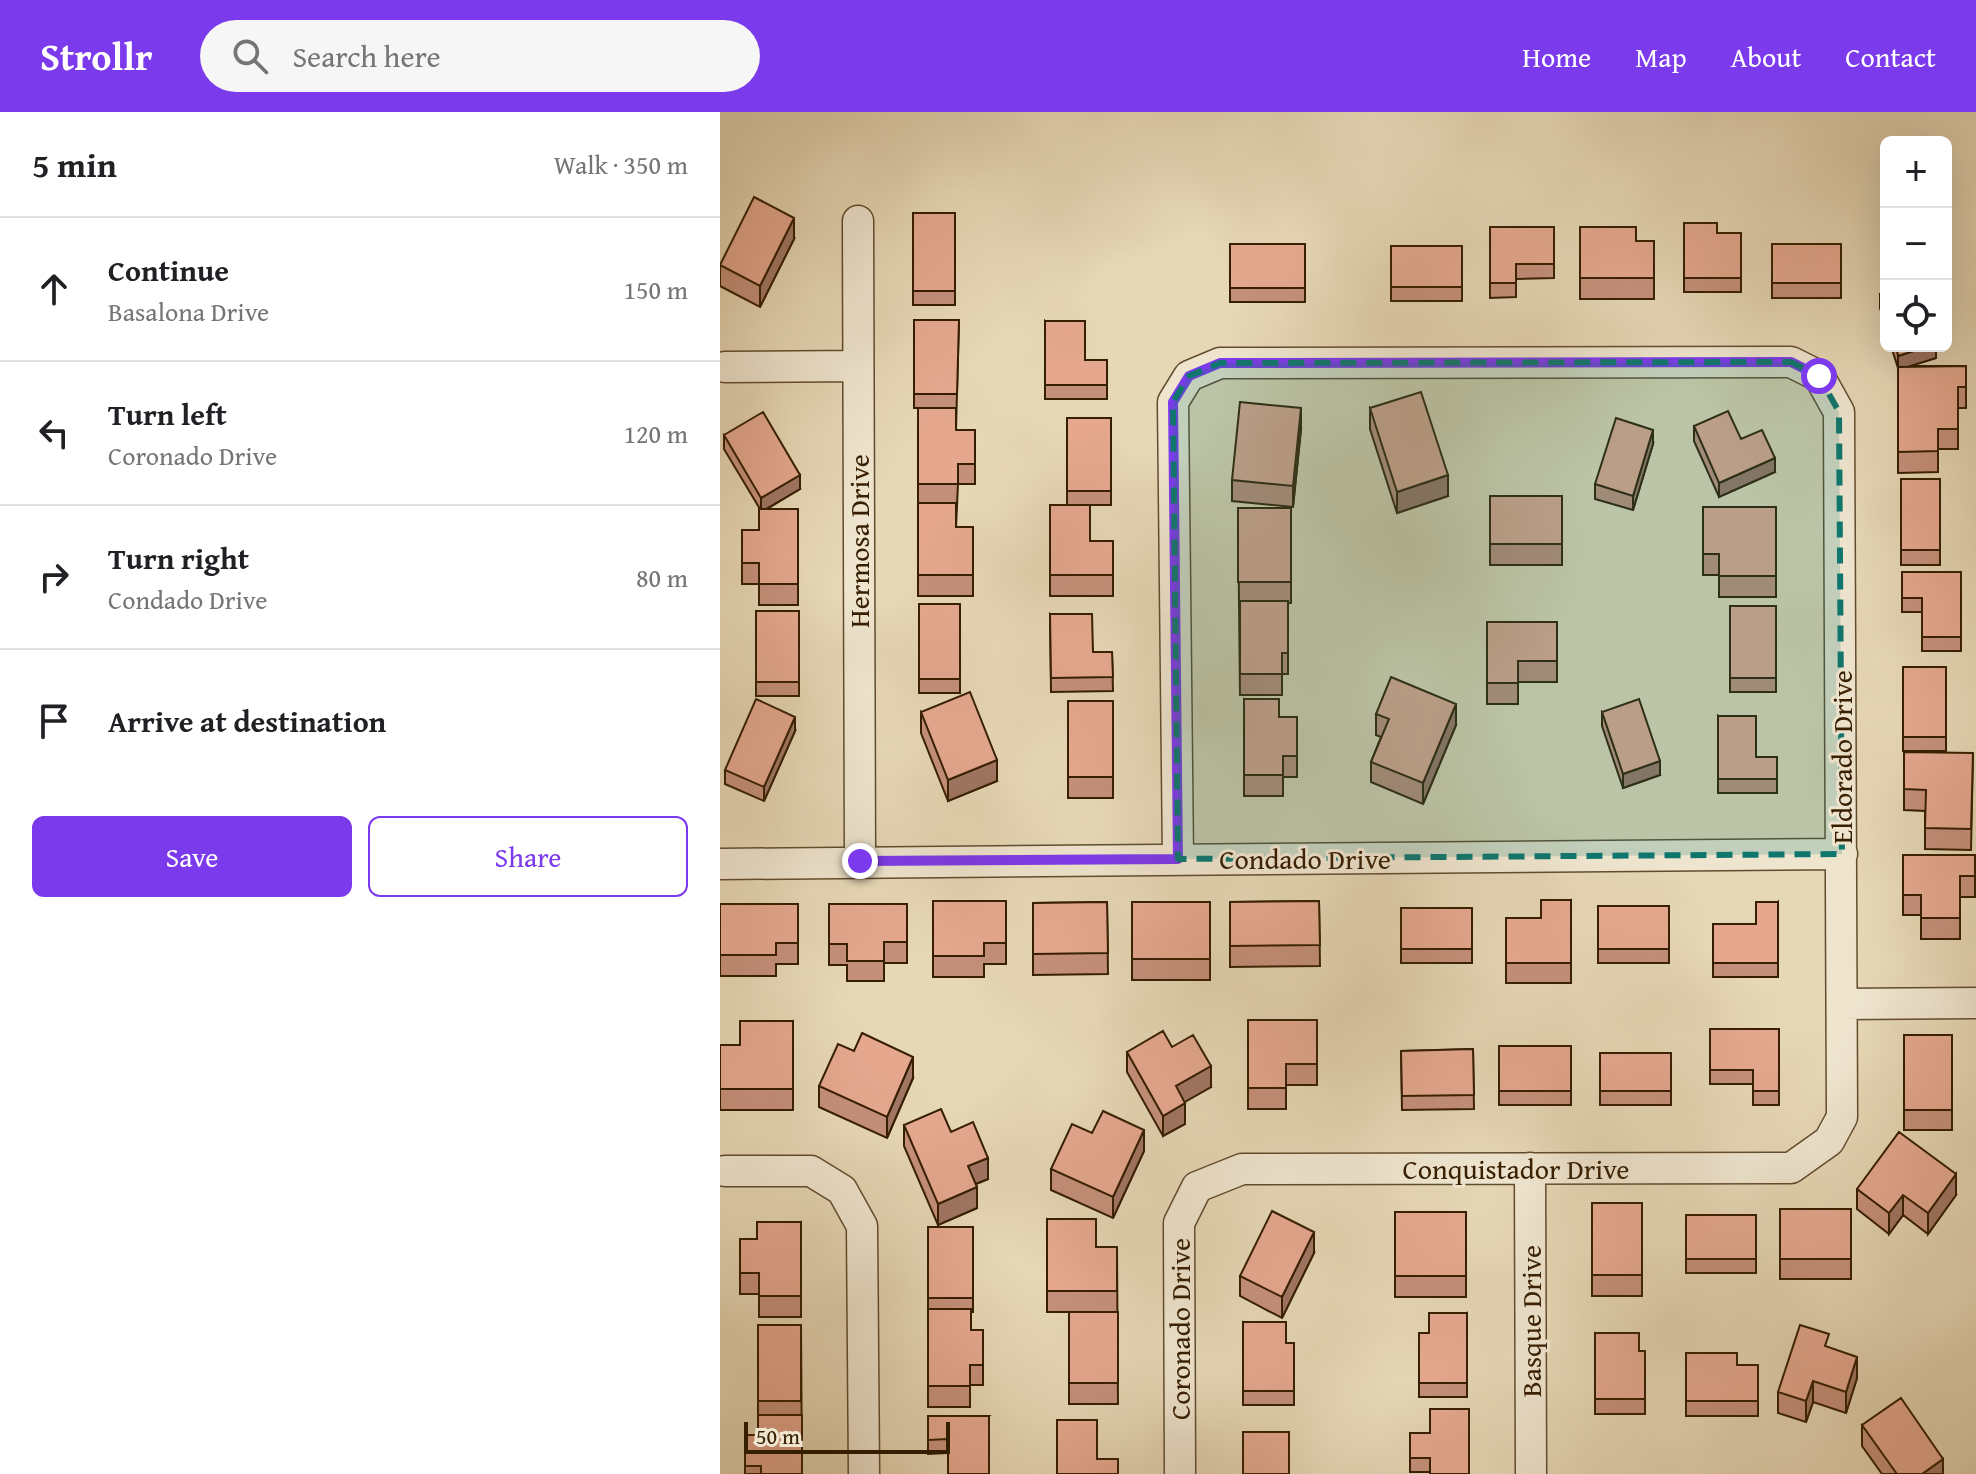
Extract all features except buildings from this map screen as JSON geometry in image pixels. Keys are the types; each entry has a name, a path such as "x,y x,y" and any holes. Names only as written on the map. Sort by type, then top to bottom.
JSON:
{"street":[{"name":"Hermosa Drive","path":"858,221 860,861"},
{"name":"Eldorado Drive","path":"1178,859 1173,402 1189,376 1220,363 1791,362 1819,376 1839,412 1842,1117 1829,1141"},
{"path":"725,367 857,366"},
{"name":"Condado Drive","path":"720,864 1842,854"},
{"path":"1842,1004 1976,1003"},
{"name":"Conquistador Drive","path":"1197,1187 1242,1169 1791,1168 1829,1141"},
{"name":"Basque Drive","path":"1530,1168 1531,1474"},
{"path":"725,1171 811,1171 842,1190 862,1226 864,1474"},
{"name":"Coronado Drive","path":"1180,1474 1179,1223 1197,1187"}],"highlighted area":[{"path":"1791,362 1819,376 1839,412 1842,854 1178,859 1173,402 1189,376 1220,363"}],"route":[{"path":"860,861 1178,859 1173,402 1189,376 1220,363 1791,362 1819,376"}]}
